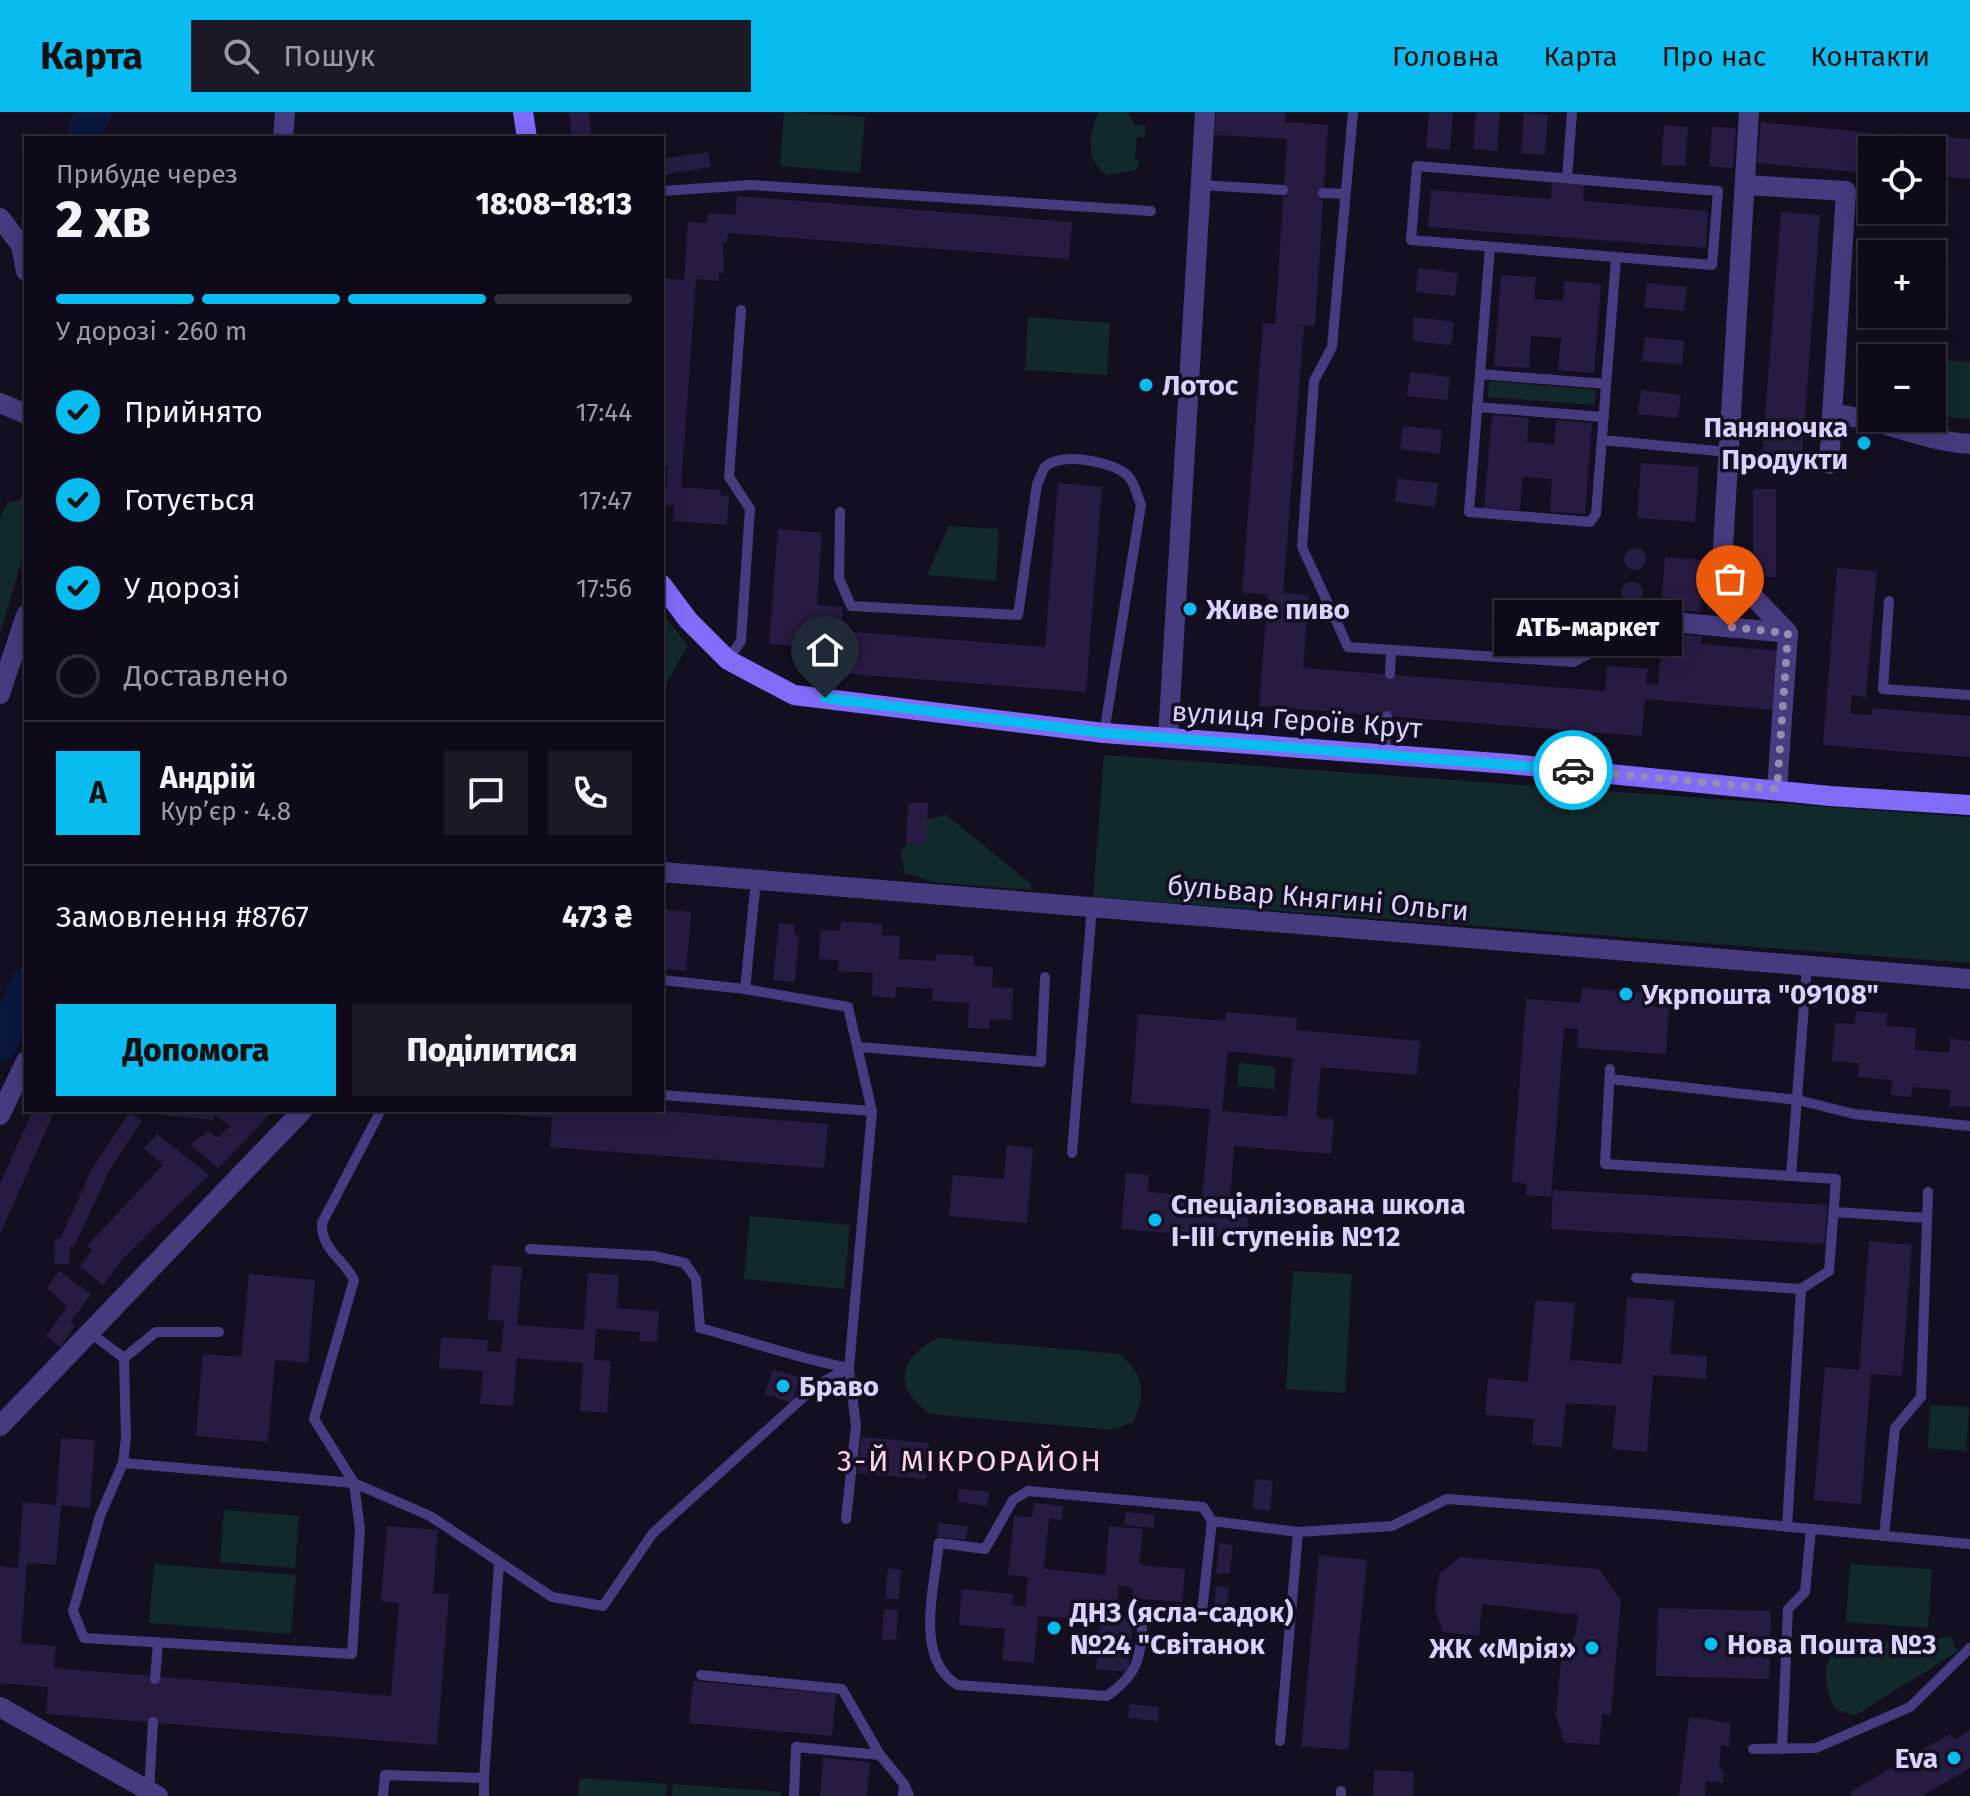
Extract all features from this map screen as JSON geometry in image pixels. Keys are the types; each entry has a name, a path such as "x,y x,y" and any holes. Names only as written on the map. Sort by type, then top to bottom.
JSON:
{"street":[{"path":"283,136 285,112"},
{"path":"523,112 527,136"},
{"path":"1168,738 1205,112"},
{"path":"1749,112 1722,564 1788,633 1777,789"},
{"path":"1745,185 1846,191 1829,464"},
{"path":"0,218 21,245 24,261"},
{"path":"0,403 24,413"},
{"path":"1832,414 1863,417 1948,443 1970,444"},
{"name":"вулиця Героїв Крут","path":"664,588 688,620 728,660 794,695 1104,733 1970,805"},
{"path":"1642,619 1788,633"},
{"path":"0,694 24,621"},
{"name":"бульвар Княгині Ольги","path":"664,872 1970,979"},
{"path":"0,1115 24,1065"},
{"path":"0,1426 301,1112"},
{"path":"0,1707 153,1793"}],"lane":[{"path":"1353,112 1332,347 1314,381 1302,547 1348,647 1573,662 1598,649 1639,652 1642,619"},
{"path":"1567,178 1572,112"},
{"path":"1417,166 1718,191 1712,265 1490,247 1411,240 1417,166"},
{"path":"664,191 751,185 1151,211"},
{"path":"1201,185 1283,190"},
{"path":"1323,193 1345,194"},
{"path":"1490,247 1469,512 1590,522 1596,514 1616,258"},
{"path":"728,660 741,641 750,509 729,477 741,310"},
{"path":"1480,374 1606,384"},
{"path":"1477,407 1604,417"},
{"path":"1602,440 1728,452"},
{"path":"840,512 839,578 851,606 1018,615 1037,484 1044,467 1055,461 1081,460 1116,466 1131,478 1141,505 1104,733"},
{"path":"1889,601 1883,689 1970,695"},
{"path":"1390,674 1391,650"},
{"path":"1385,754 1387,716"},
{"path":"745,989 756,880"},
{"path":"1072,1153 1092,907"},
{"path":"1791,1176 1807,966"},
{"path":"860,1047 1041,1062 1045,977"},
{"path":"664,980 745,989 848,1007 860,1047 872,1111 849,1368 856,1426 846,1519"},
{"path":"1636,1278 1801,1289 1829,1271 1836,1179 1605,1164 1610,1074 1798,1100 1854,1114 1970,1126"},
{"path":"664,1095 872,1111"},
{"path":"124,1358 126,1438 123,1463 100,1516 73,1611 84,1638 352,1654 360,1529 354,1483 314,1419 354,1288 350,1274 322,1236 322,1223 380,1112"},
{"path":"1884,1536 1895,1428 1921,1397 1928,1192"},
{"path":"1834,1212 1927,1218"},
{"path":"530,1249 654,1256 685,1263 696,1279 700,1328 781,1349 815,1362 849,1368"},
{"path":"1787,1527 1801,1289"},
{"path":"89,1332 124,1358"},
{"path":"124,1358 156,1332 219,1332"},
{"path":"123,1463 354,1483 430,1516 552,1597 603,1606 653,1533 817,1385 849,1368"},
{"path":"1212,1521 1202,1611 1192,1617 1143,1614 1139,1661 1128,1681 1107,1696 958,1685 944,1676 934,1657 931,1636 939,1543 985,1549 1013,1500 1028,1491 1203,1507 1212,1521 1298,1532 1392,1526 1447,1499 1970,1544"},
{"path":"1782,1749 1788,1609 1805,1592 1811,1529"},
{"path":"1280,1741 1298,1532"},
{"path":"484,1796 499,1564"},
{"path":"155,1679 158,1642"},
{"path":"1753,1749 1816,1748 1910,1707 1970,1648"},
{"path":"701,1675 842,1689 905,1792"},
{"path":"153,1722 153,1793"},
{"path":"794,1796 796,1747 880,1755"},
{"path":"383,1796 385,1775 484,1778"}],"green space":[{"path":"784,112 865,117 860,173 780,166"},
{"path":"1098,112 1127,112 1135,125 1145,125 1145,137 1137,137 1135,159 1140,162 1136,170 1106,175 1099,168 1091,146 1092,129"},
{"path":"1028,317 1110,323 1107,375 1025,370"},
{"path":"1946,360 1970,362 1970,419 1946,417"},
{"path":"1489,381 1596,390 1595,405 1488,397"},
{"path":"24,498 24,554 0,633 0,518 7,503"},
{"path":"949,526 999,529 996,581 927,575"},
{"path":"664,616 688,645 664,688"},
{"path":"1104,755 1970,817 1970,963 1093,897"},
{"path":"946,815 1031,884 1031,890 934,882 905,873 900,852 927,820"},
{"path":"1239,1063 1276,1067 1274,1089 1237,1086"},
{"path":"750,1216 850,1225 844,1289 744,1279"},
{"path":"1293,1271 1352,1274 1345,1393 1286,1389"},
{"path":"938,1338 1120,1354 1134,1370 1141,1385 1140,1402 1133,1422 1114,1430 930,1414 910,1394 905,1373 915,1355"},
{"path":"1930,1405 1969,1407 1966,1451 1928,1448"},
{"path":"224,1510 299,1516 295,1568 220,1562"},
{"path":"154,1564 296,1575 291,1634 149,1623"},
{"path":"1850,1564 1932,1569 1928,1628 1846,1622"},
{"path":"1951,1636 1957,1652 1854,1716 1834,1708 1826,1672 1830,1656 1842,1639 1912,1643"},
{"path":"580,1778 667,1784 666,1796 578,1796"},
{"path":"673,1784 781,1792 781,1796 672,1796"}],"building":[{"path":"569,112 589,112 592,136 572,136"},
{"path":"1216,112 1285,112 1285,122 1328,125 1315,326 1285,325 1304,326 1283,593 1309,595 1303,668 1605,691 1607,666 1648,669 1646,684 1658,685 1662,633 1702,636 1701,644 1780,651 1775,710 1645,699 1642,736 1259,706 1268,594 1242,593 1263,323 1275,324 1287,139 1214,135"},
{"path":"1429,112 1453,112 1450,150 1426,148"},
{"path":"1476,112 1500,112 1497,151 1473,149"},
{"path":"1524,113 1548,115 1545,155 1521,153"},
{"path":"1761,122 1871,133 1871,136 1858,136 1858,172 1757,163"},
{"path":"1664,125 1688,127 1685,166 1661,165"},
{"path":"1712,127 1736,128 1733,168 1709,166"},
{"path":"1895,133 1932,136 1895,136"},
{"path":"1946,137 1970,139 1970,179 1946,177"},
{"path":"708,152 711,167 664,175 664,159"},
{"path":"1552,183 1584,185 1583,201 1708,211 1706,248 1428,227 1431,190 1551,199"},
{"path":"737,196 1072,222 1069,259 728,233 727,242 723,242 724,273 719,272 719,281 696,279 681,487 721,490 720,495 729,496 727,525 673,521 674,505 665,505 668,467 664,467 664,278 684,280 688,222 707,223 708,213 735,215"},
{"path":"1781,212 1820,215 1801,469 1761,468"},
{"path":"1418,268 1458,273 1455,296 1416,292"},
{"path":"1501,275 1536,277 1534,299 1563,301 1564,281 1601,284 1594,373 1558,370 1561,338 1531,336 1529,368 1494,366"},
{"path":"1647,283 1687,287 1684,311 1644,307"},
{"path":"1414,317 1454,322 1451,345 1412,341"},
{"path":"1645,337 1684,341 1682,365 1642,361"},
{"path":"1410,372 1450,377 1447,400 1407,396"},
{"path":"1641,390 1681,395 1678,418 1638,414"},
{"path":"1492,415 1529,418 1527,442 1554,444 1556,420 1592,423 1585,514 1550,512 1552,479 1523,477 1520,510 1484,508"},
{"path":"1403,426 1442,430 1440,454 1400,449"},
{"path":"1641,463 1699,467 1695,522 1637,518"},
{"path":"1398,479 1438,483 1435,507 1395,502"},
{"path":"1058,483 1102,487 1086,692 837,673 839,649 769,644 778,529 822,533 817,605 843,607 841,631 1045,647"},
{"path":"1753,489 1776,489 1776,577 1753,577"},
{"path":"1635,548 1643,551 1646,559 1643,567 1635,570 1627,567 1624,559 1627,551"},
{"path":"1665,557 1704,560 1700,612 1672,609 1673,598 1662,597"},
{"path":"1837,568 1877,571 1866,697 1852,695 1850,714 1872,715 1872,708 1970,716 1970,757 1823,745"},
{"path":"1632,582 1640,585 1643,593 1640,601 1632,604 1624,601 1621,593 1624,585"},
{"path":"908,803 928,803 926,845 906,844"},
{"path":"664,909 691,912 686,971 664,969"},
{"path":"841,921 882,924 882,935 900,936 899,959 936,961 936,954 974,956 974,966 993,967 992,987 1013,988 1012,1020 990,1019 989,1029 968,1028 969,1003 932,1001 933,989 896,987 895,998 872,996 873,973 838,971 839,960 819,959 820,930 840,931"},
{"path":"779,923 795,925 794,935 799,935 795,982 773,980"},
{"path":"1582,988 1670,995 1666,1054 1577,1048 1578,1029 1564,1028 1551,1197 1526,1195 1527,1184 1512,1182 1526,999 1580,1003"},
{"path":"1856,1011 1887,1013 1886,1026 1916,1028 1915,1050 1949,1053 1950,1039 1970,1041 1970,1107 1949,1106 1951,1090 1912,1087 1911,1097 1891,1095 1892,1080 1858,1077 1859,1063 1832,1061 1835,1023 1855,1024"},
{"path":"1226,1012 1297,1018 1296,1030 1420,1041 1417,1075 1321,1067 1316,1118 1334,1119 1331,1154 1234,1146 1230,1202 1249,1203 1247,1239 1121,1229 1126,1173 1149,1175 1148,1192 1202,1197 1210,1109 1131,1103 1138,1014 1225,1021","holes":["1228,1051 1293,1058 1287,1117 1222,1111"]},
{"path":"664,1111 828,1124 824,1168 550,1147 552,1118 486,1113"},
{"path":"32,1112 54,1112 0,1234 0,1184"},
{"path":"130,1112 142,1121 110,1169 74,1247 70,1246 69,1264 54,1264 55,1239 60,1239 92,1169"},
{"path":"162,1112 215,1112 214,1120 161,1115"},
{"path":"216,1112 272,1112 218,1168 190,1144 209,1131 218,1138 230,1125 215,1116"},
{"path":"157,1134 209,1175 123,1258 103,1285 80,1267 92,1250 87,1246 163,1165 144,1148"},
{"path":"1007,1145 1033,1148 1027,1223 949,1216 953,1175 1004,1179"},
{"path":"1553,1190 1827,1205 1825,1244 1551,1229"},
{"path":"1869,1241 1912,1245 1902,1376 1871,1374 1861,1504 1814,1500 1825,1367 1859,1370"},
{"path":"492,1265 522,1267 517,1325 584,1330 588,1273 619,1275 617,1308 659,1311 657,1342 639,1341 640,1332 596,1329 594,1360 611,1361 607,1413 580,1411 583,1363 517,1358 513,1406 480,1404 483,1371 439,1368 441,1337 488,1340 487,1351 501,1352 504,1321 488,1320"},
{"path":"59,1271 91,1294 70,1322 75,1326 60,1347 46,1336 67,1307 47,1288"},
{"path":"249,1274 315,1280 308,1363 275,1360 268,1442 196,1436 203,1354 241,1357"},
{"path":"1627,1297 1675,1301 1670,1354 1707,1356 1706,1379 1653,1375 1647,1452 1612,1449 1616,1406 1566,1403 1562,1447 1532,1445 1534,1419 1485,1415 1488,1378 1528,1382 1535,1300 1575,1303 1570,1360 1622,1364"},
{"name":"Браво","path":"773,1369 800,1378 792,1403 765,1394"},
{"path":"861,1437 929,1443 926,1479 858,1473"},
{"path":"61,1438 95,1440 90,1508 61,1505 56,1565 27,1563 21,1643 56,1646 54,1668 391,1696 399,1603 381,1601 387,1526 438,1530 433,1593 449,1594 437,1745 46,1714 48,1687 0,1683 0,1566 18,1568 23,1502 56,1505"},
{"path":"1255,1479 1273,1481 1270,1511 1252,1509"},
{"path":"959,1489 989,1492 987,1506 958,1502"},
{"path":"1034,1503 1063,1506 1062,1520 1049,1518 1044,1569 1105,1575 1109,1526 1143,1529 1139,1565 1185,1569 1182,1602 1132,1598 1133,1587 1119,1586 1116,1616 1133,1618 1128,1672 1096,1669 1100,1621 1038,1616 1034,1663 1002,1660 1005,1629 959,1625 962,1589 1013,1594 1012,1605 1025,1606 1028,1577 1008,1575 1014,1516 1032,1517"},
{"path":"1126,1512 1155,1515 1154,1528 1124,1525"},
{"path":"938,1523 968,1526 966,1540 937,1537"},
{"path":"1219,1543 1233,1545 1230,1574 1216,1573"},
{"path":"1319,1555 1367,1560 1348,1750 1301,1746"},
{"name":"ЖК «Мрія»","path":"1460,1557 1599,1569 1621,1600 1611,1715 1602,1714 1599,1745 1564,1742 1556,1715 1561,1661 1576,1632 1578,1615 1482,1604 1479,1636 1443,1632 1435,1609 1439,1574"},
{"path":"888,1568 901,1570 899,1599 885,1598"},
{"path":"1216,1586 1229,1587 1227,1616 1213,1615"},
{"path":"1658,1608 1771,1611 1769,1679 1656,1676"},
{"path":"884,1609 898,1610 896,1640 882,1639"},
{"path":"693,1681 836,1694 832,1736 689,1723"},
{"path":"1129,1704 1159,1707 1158,1721 1128,1718"},
{"path":"1689,1717 1731,1723 1729,1746 1721,1745 1719,1769 1724,1770 1723,1783 1706,1781 1705,1796 1679,1796"},
{"path":"1970,1730 1970,1768 1922,1796 1852,1796 1850,1792 1893,1767 1896,1772 1913,1762 1909,1757 1950,1734 1954,1740"},
{"path":"823,1758 870,1762 867,1796 820,1796"},
{"path":"1374,1770 1414,1772 1413,1796 1373,1796"}],"waterway":[{"path":"86,136 86,129 95,112"},
{"path":"0,1045 24,991"}],"way so far":[{"path":"1573,770 1777,789 1788,633 1730,627"}],"place":[{"name":"Лотос","path":"1146,385"},
{"name":"Паняночка Продукти","path":"1864,443"},
{"name":"Живе пиво","path":"1190,609"},
{"name":"АТБ-маркет","path":"1730,627"},
{"name":"Укрпошта \"09108\"","path":"1626,994"},
{"name":"Спеціалізована школа І-ІІІ ступенів №12","path":"1155,1220"},
{"name":"Браво","path":"783,1386"},
{"name":"ДНЗ (ясла-садок) №24 \"Світанок","path":"1054,1628"},
{"name":"Нова Пошта №3","path":"1711,1644"},
{"name":"ЖК «Мрія»","path":"1592,1648"},
{"name":"Eva","path":"1954,1758"}],"district":[{"name":"3-Й МІКРОРАЙОН","path":"970,1461"}],"route":[{"path":"825,698 1104,733 1573,770"}]}
